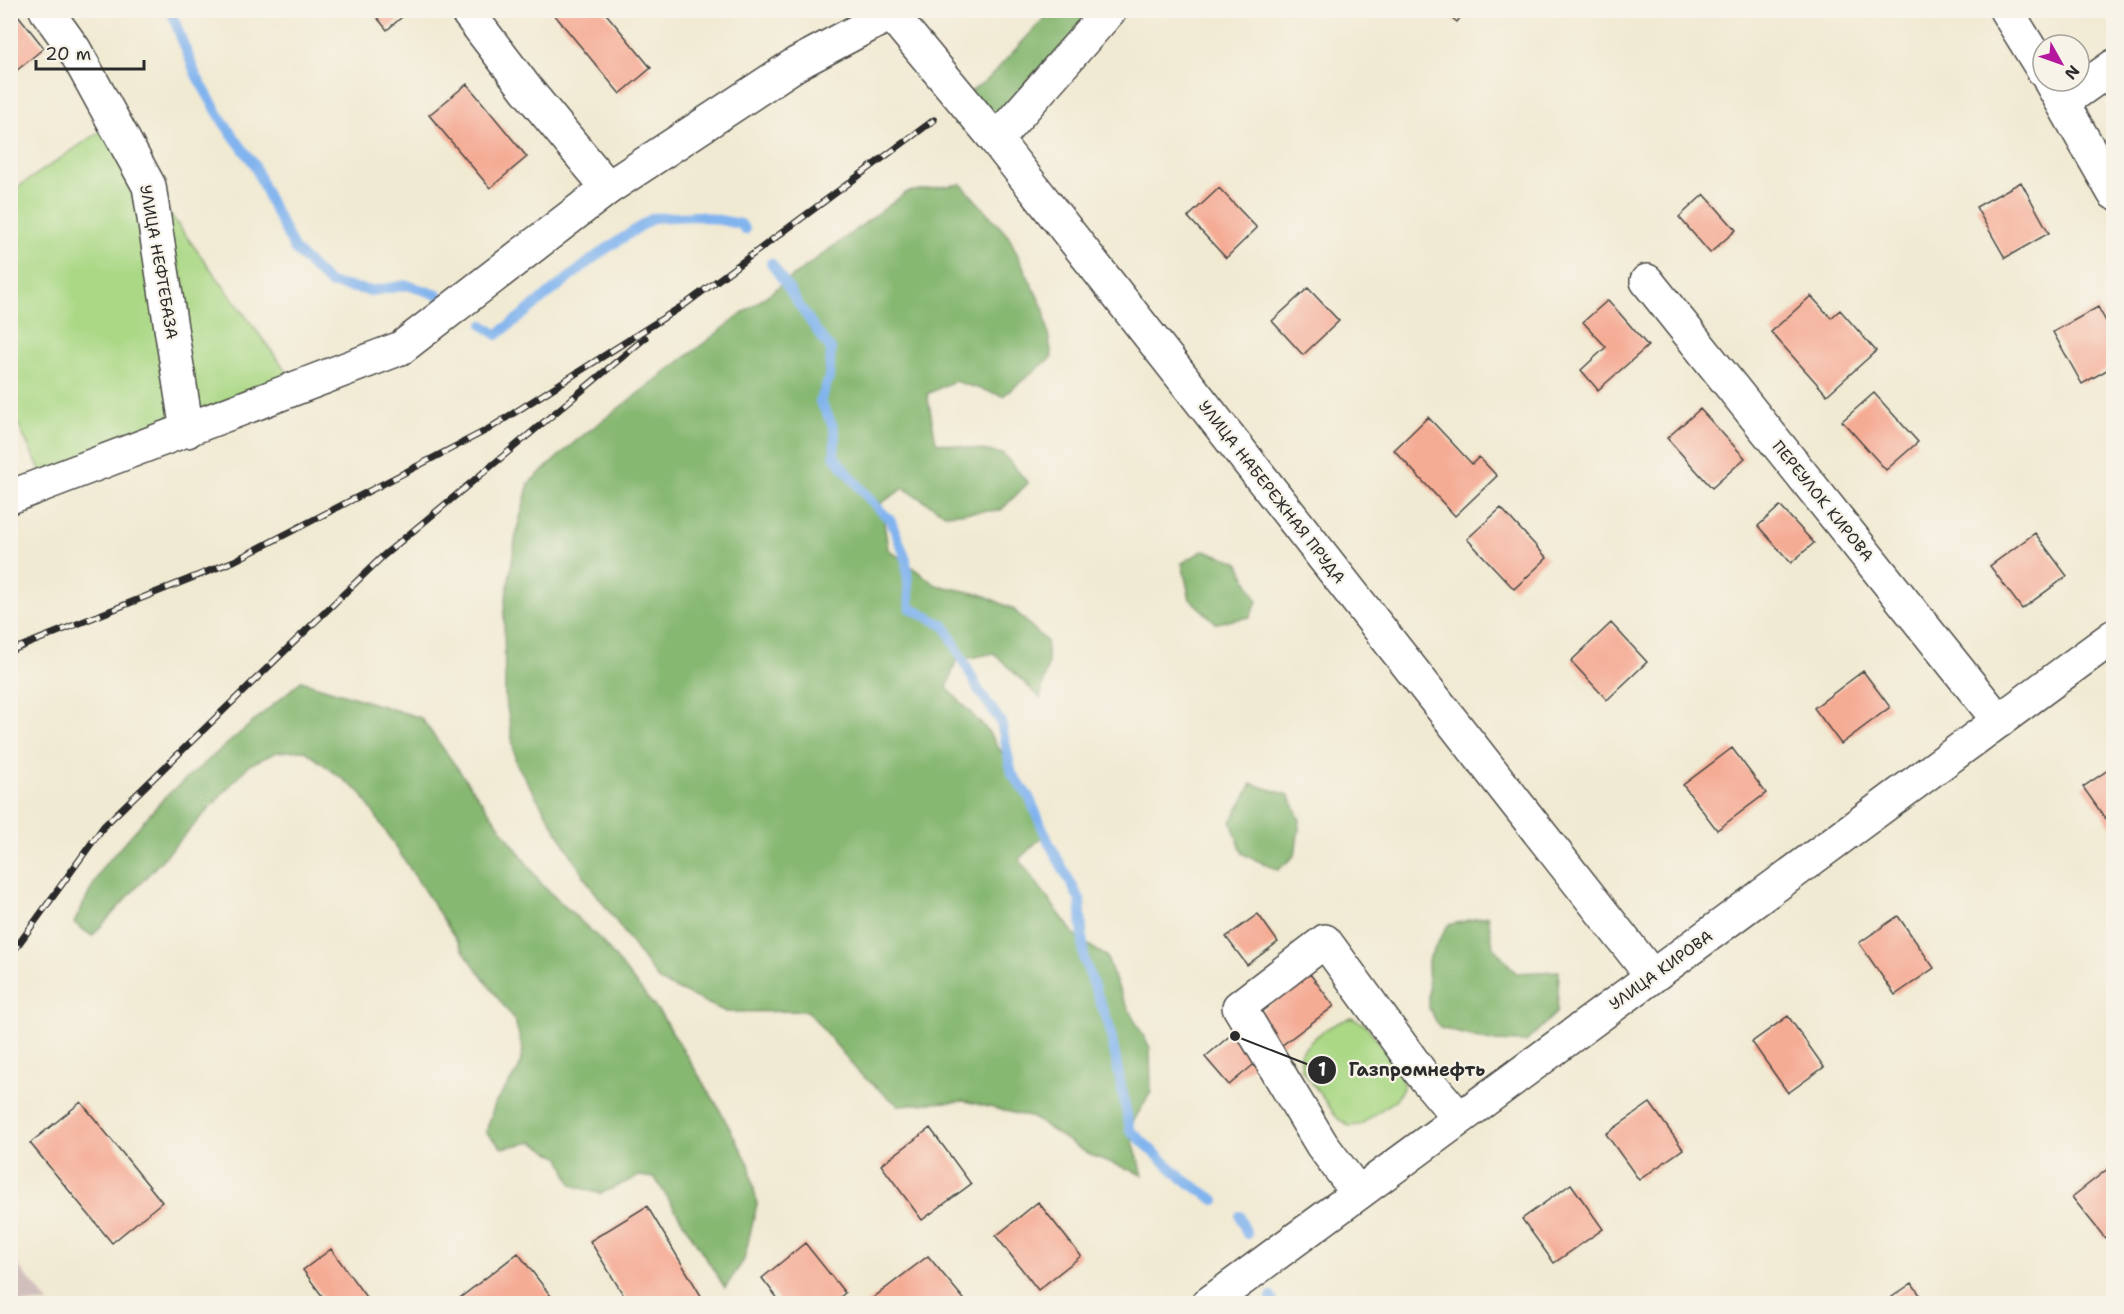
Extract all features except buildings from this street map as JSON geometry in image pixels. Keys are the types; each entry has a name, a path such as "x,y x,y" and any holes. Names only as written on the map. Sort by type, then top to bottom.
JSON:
{"street":[{"name":"УЛИЦА НЕФТЕБАЗА","path":"46,10 74,49 149,186 187,431"},
{"path":"466,10 527,90 608,188"},
{"path":"996,140 1110,10"},
{"path":"2006,10 2031,51"},
{"path":"10,497 401,348 608,188 796,64 889,12"},
{"name":"УЛИЦА НАБЕРЕЖНАЯ ПРУДА","path":"889,12 996,140 1652,976"},
{"path":"2091,76 2114,66"},
{"path":"2057,93 2114,193"},
{"name":"ПЕРЕУЛОК КИРОВА","path":"1647,281 1999,721"},
{"name":"УЛИЦА КИРОВА","path":"1208,1304 2114,636"},
{"path":"1358,1193 1322,1145 1239,1007 1325,941 1421,1073 1459,1118"}],"shaded area":[{"path":"11,1257 49,1303 11,1303"}],"green space":[{"path":"1051,11 1110,11 996,140 962,98 989,78"},
{"path":"114,122 149,186 299,388 47,484 11,410 11,192"},
{"path":"961,184 1009,237 1044,310 1052,357 1003,396 954,381 927,394 936,442 1003,454 1028,483 1001,510 945,514 904,488 881,503 888,549 936,585 983,595 1013,609 1046,641 1048,663 1040,698 994,653 956,661 947,688 987,730 1025,788 1043,836 1019,859 1077,938 1106,956 1122,997 1150,1048 1151,1092 1129,1128 1143,1175 1088,1154 1033,1118 965,1101 898,1105 859,1073 808,1011 726,1012 659,981 587,881 516,763 505,695 504,610 517,530 529,483 577,440 907,192"},
{"path":"1204,550 1238,562 1257,601 1250,617 1216,623 1190,599 1182,563"},
{"path":"301,681 421,718 543,886 601,940 662,1016 717,1105 749,1164 757,1204 744,1260 725,1288 655,1178 639,1176 600,1194 572,1185 560,1158 533,1142 502,1148 486,1132 495,1103 519,1069 523,1049 515,1021 465,953 360,792 304,750 277,752 249,765 92,936 74,923 102,868 165,797"},
{"path":"1252,784 1289,795 1300,820 1295,855 1278,870 1243,854 1231,822"},
{"path":"1488,916 1493,946 1516,973 1559,971 1557,1012 1526,1042 1491,1041 1440,1028 1429,1008 1428,960 1448,925"},
{"path":"1352,1018 1366,1025 1402,1074 1403,1088 1396,1099 1360,1125 1349,1126 1338,1119 1302,1069 1300,1054 1323,1032 1337,1023"}],"waterway":[{"path":"170,10 196,75 223,122 254,164 295,250 329,283 371,291 407,285 438,295"},
{"path":"483,325 497,335 600,253 653,218 698,216 741,224 745,230"},
{"path":"771,263 831,349 829,378 820,402 833,428 834,456 871,501 891,521 906,559 910,608 945,626 978,689 1001,722 1012,774 1029,797 1049,843 1080,900 1084,960 1109,1025 1130,1130 1183,1179 1215,1200"},
{"path":"1240,1216 1247,1234"},
{"path":"1271,1297 1274,1304"}],"railway":[{"path":"10,651 234,561 487,430 687,303 934,120"},
{"path":"10,956 104,826 383,556 645,338"}],"place":[{"name":"Газпромнефть","path":"1235,1036"}]}
